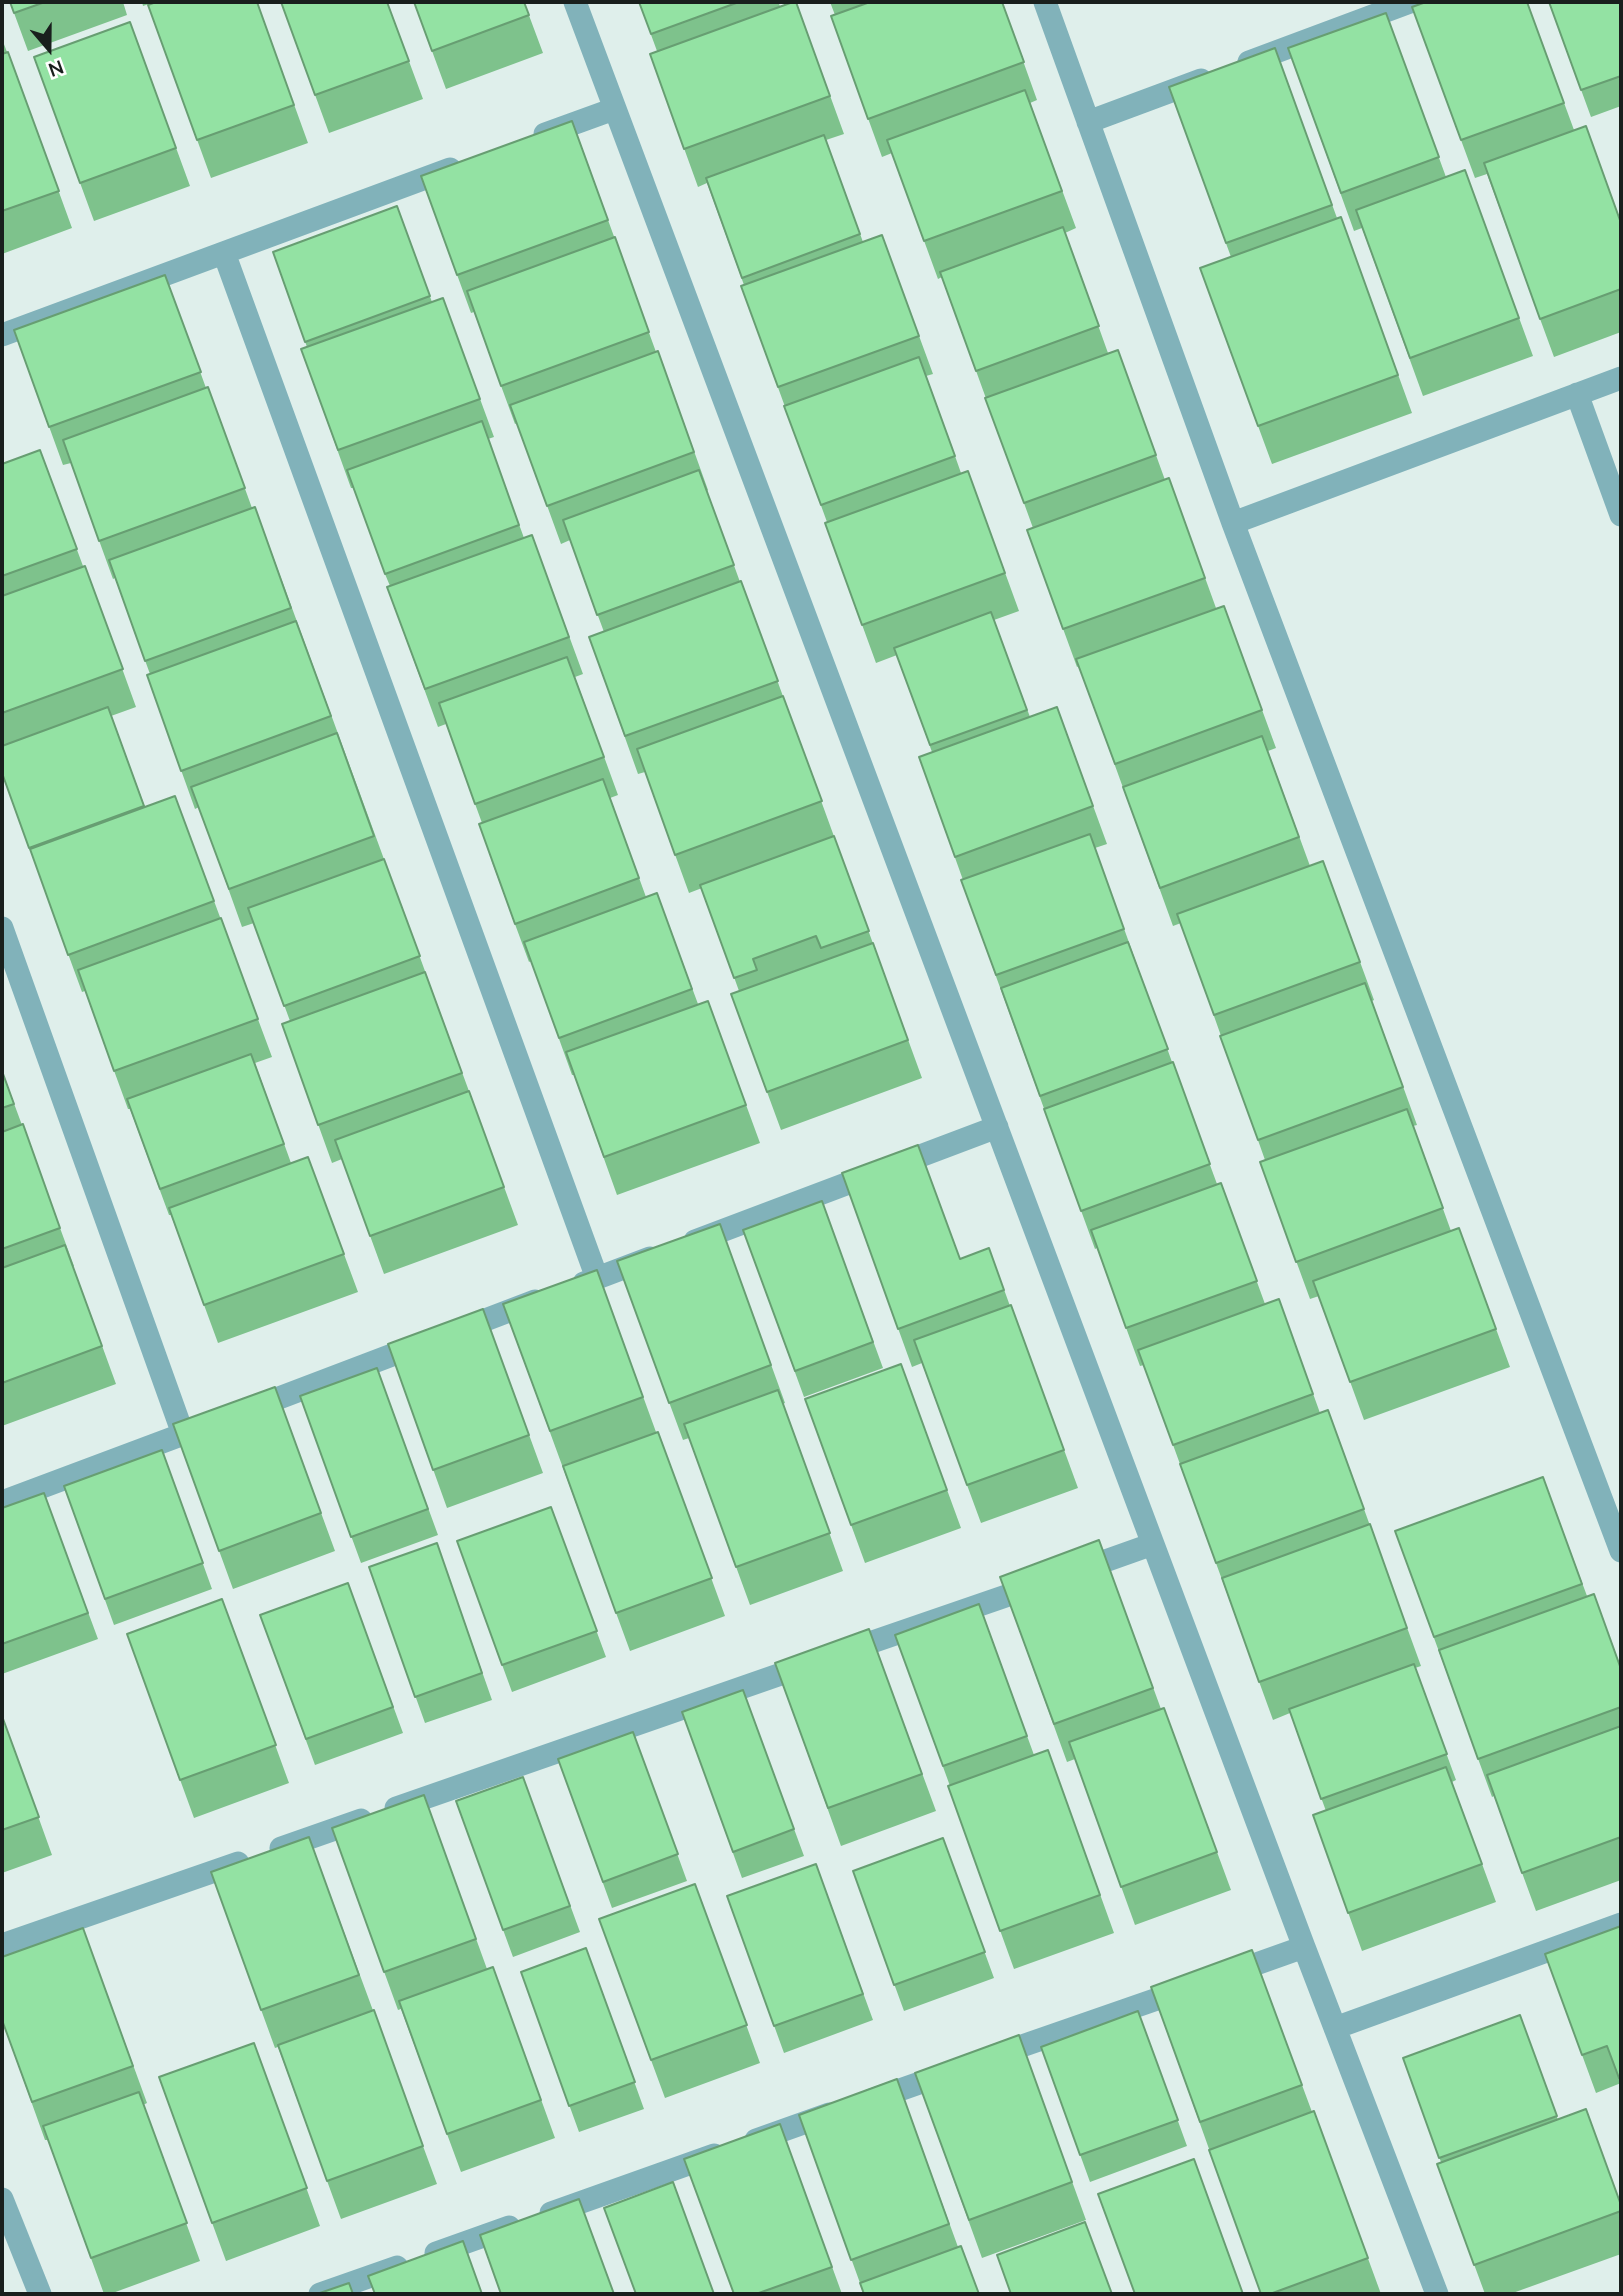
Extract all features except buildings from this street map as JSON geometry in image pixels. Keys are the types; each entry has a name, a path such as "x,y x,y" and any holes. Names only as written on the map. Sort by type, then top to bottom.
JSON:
{"lane":[{"path":"575,2 1304,1947 1437,2294"},
{"path":"1045,2 1233,523 1621,1550"},
{"path":"1088,122 1410,2"},
{"path":"523,142 614,109"},
{"path":"2,335 471,162"},
{"path":"224,253 597,1278"},
{"path":"1233,523 1621,378"},
{"path":"1577,394 1621,515"},
{"path":"2,928 183,1434"},
{"path":"2,1502 997,1127"},
{"path":"2,1945 1153,1544"},
{"path":"1335,2028 1621,1924"},
{"path":"320,2294 1304,1947"},
{"path":"2,2199 40,2294"}]}
